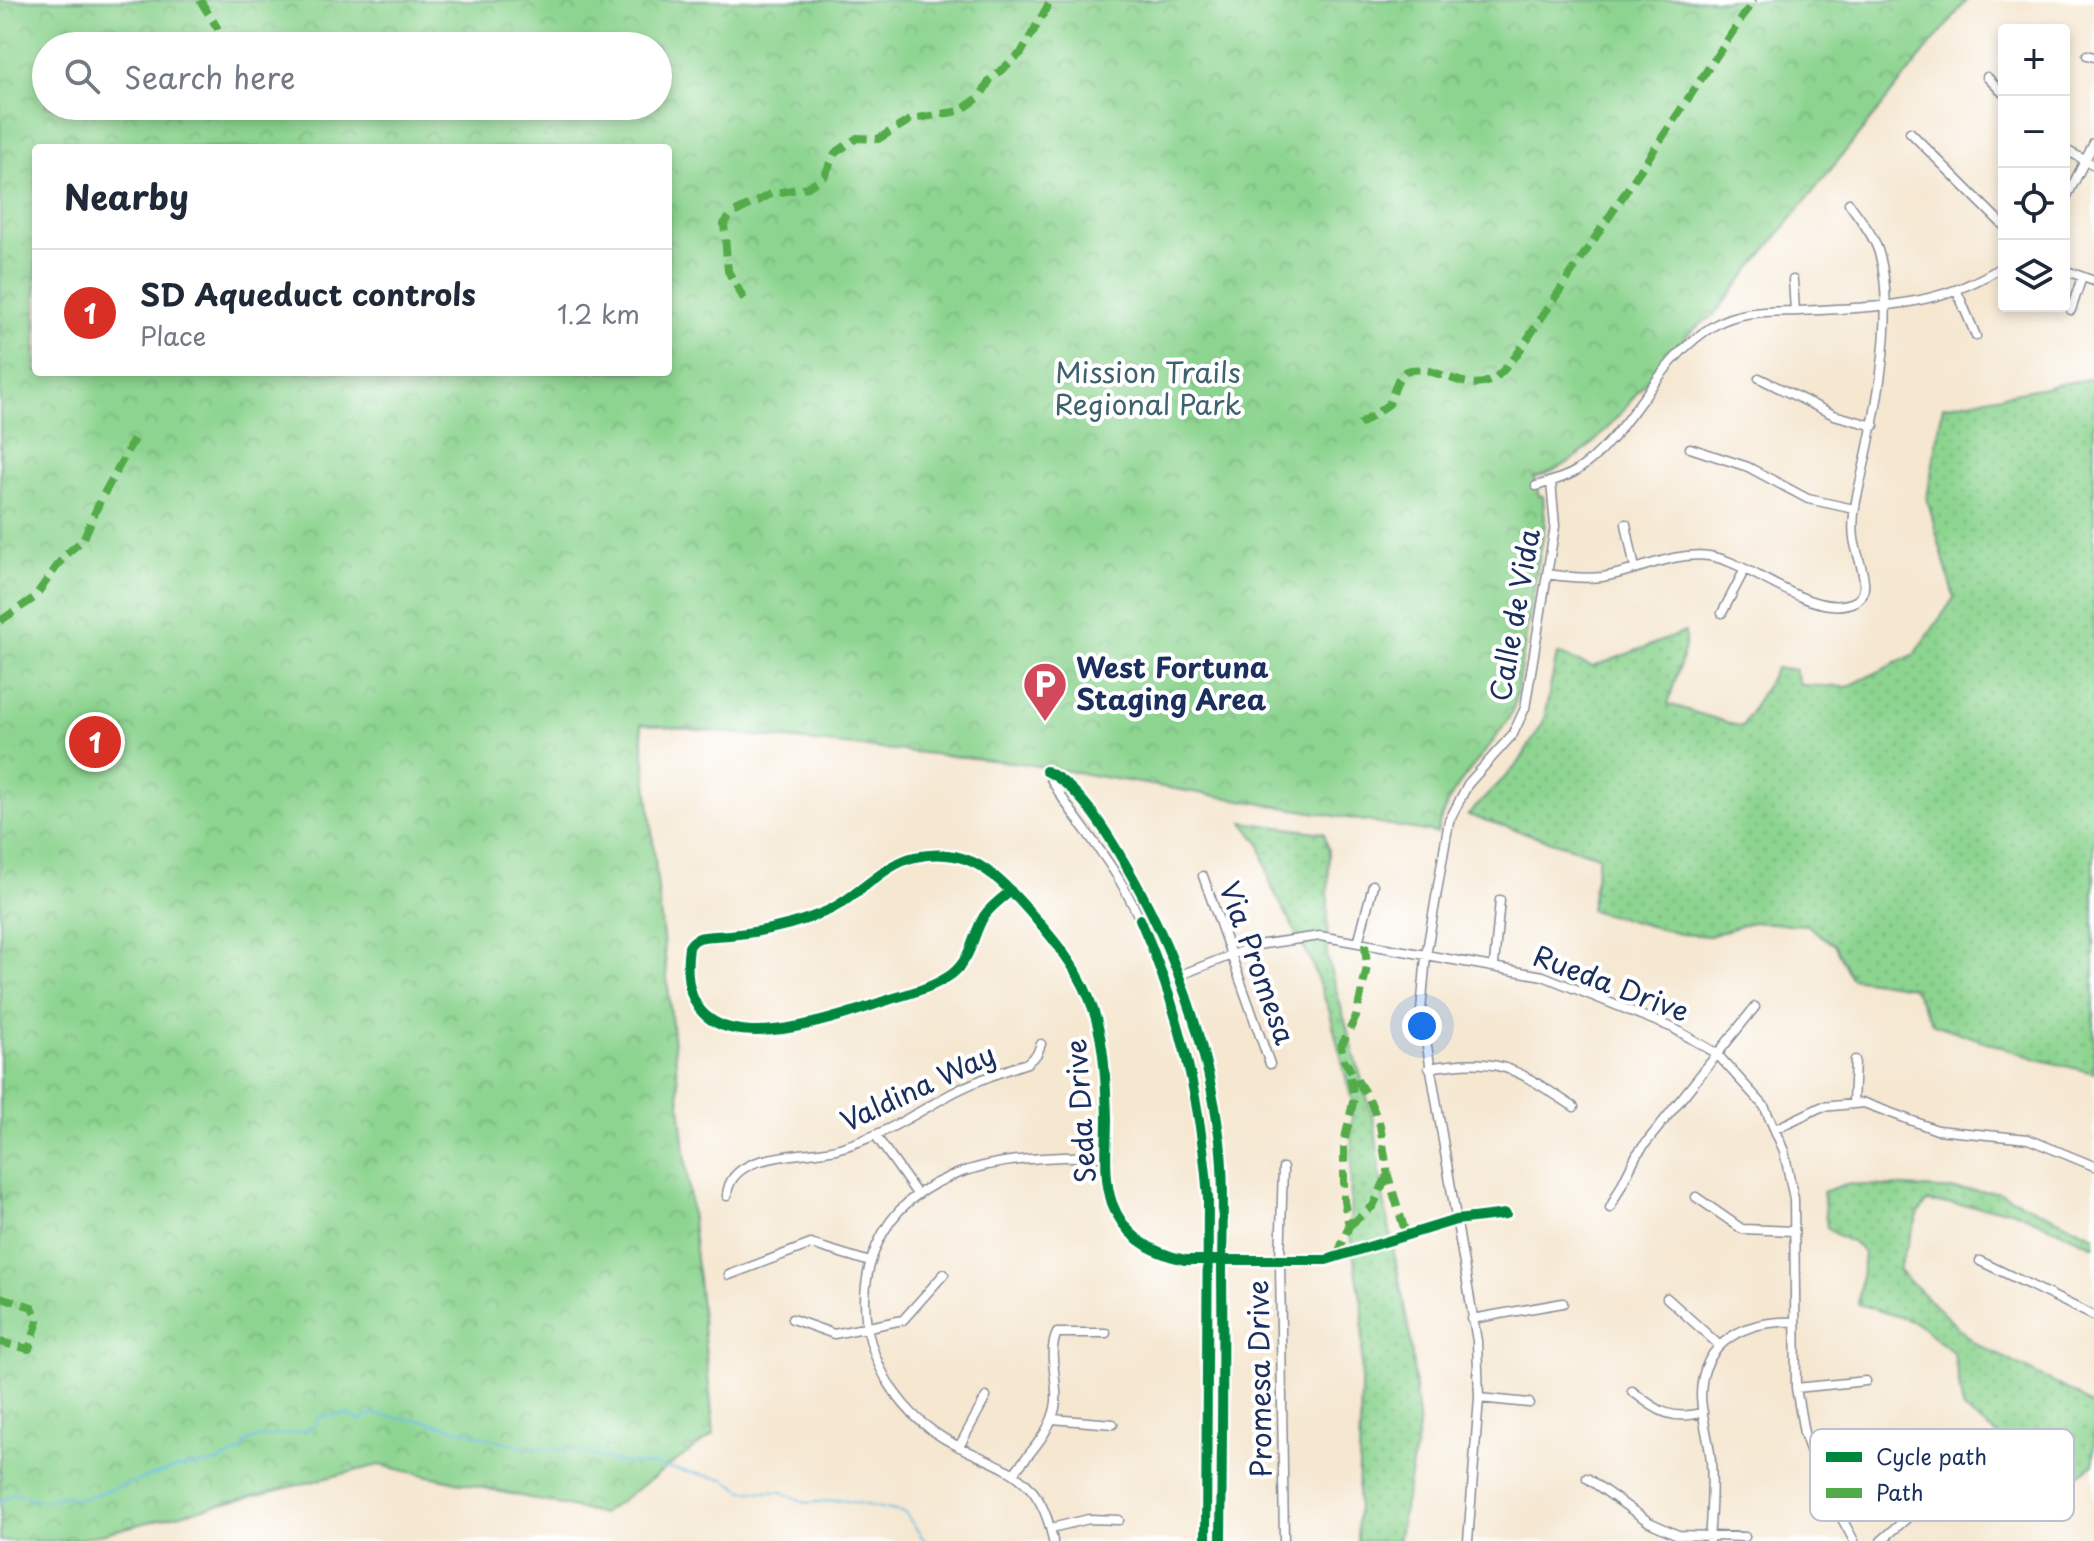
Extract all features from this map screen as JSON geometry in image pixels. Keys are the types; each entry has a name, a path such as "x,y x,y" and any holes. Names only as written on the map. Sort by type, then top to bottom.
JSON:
{"street":[{"path":"1987,77 1998,88"},
{"path":"1910,132 1998,220"},
{"path":"2070,193 2090,163 2094,143"},
{"path":"2070,152 2090,163"},
{"path":"1547,574 1576,579 1686,557 1707,556 1745,569 1813,602 1854,603 1862,597 1865,587 1854,539 1854,509 1874,426 1885,306 1877,248 1849,203"},
{"path":"1536,486 1576,471 1597,454 1692,340 1715,325 1738,316 1904,305 1978,283 1998,269"},
{"path":"2070,272 2094,281"},
{"path":"2071,310 2082,277"},
{"path":"1793,280 1795,311"},
{"path":"1957,291 1976,336"},
{"path":"1759,378 1834,415 1874,426"},
{"path":"1690,448 1748,467 1808,499 1854,509"},
{"name":"Calle de Vida","path":"1468,1541 1479,1398 1472,1319 1421,1011 1426,956 1449,821 1468,784 1513,734 1525,708 1555,526 1551,482"},
{"path":"1626,524 1635,569"},
{"path":"1722,613 1745,569"},
{"path":"1206,1541 1208,1198 1204,1142 1189,1062 1165,981 1124,887 1046,771 1062,779 1117,849 1143,895 1179,975 1204,1058 1220,1140 1224,1198 1221,1541"},
{"name":"Seda Drive","path":"1011,891 984,916 969,954 949,976 837,1018 792,1027 740,1031 713,1022 701,1013 689,993 687,956 690,944 700,937 764,932 795,924 834,908 911,858 938,853 961,855 994,872 1063,948 1080,975 1096,1014 1105,1058 1112,1202 1121,1221 1141,1243 1167,1256 1207,1260 1326,1260 1456,1220 1506,1214"},
{"name":"Via Promesa","path":"1203,876 1234,955 1270,1064"},
{"path":"1358,943 1373,885"},
{"path":"1494,965 1500,900"},
{"name":"Rueda Drive","path":"1165,981 1257,945 1320,936 1543,976 1673,1028 1716,1053 1748,1085 1775,1129 1790,1173 1796,1388 1810,1450"},
{"path":"1610,1208 1637,1154 1755,1007"},
{"name":"Valdina Way","path":"727,1196 730,1180 745,1167 786,1155 829,1151 876,1136 949,1094 1027,1063 1037,1054 1041,1044"},
{"path":"1853,1103 1855,1060"},
{"path":"1429,1068 1465,1063 1502,1065 1521,1072 1574,1107"},
{"path":"1775,1129 1821,1107 1853,1103 1877,1106 1937,1130 2028,1139 2094,1166"},
{"path":"876,1136 917,1194"},
{"path":"1053,1541 1051,1528 1037,1497 1014,1473 959,1447 926,1426 899,1399 879,1365 867,1328 863,1294 870,1262 889,1222 917,1194 960,1172 1038,1157 1108,1157"},
{"name":"Promesa Drive","path":"1283,1168 1280,1261 1284,1541"},
{"path":"1696,1197 1742,1229 1794,1231"},
{"path":"729,1275 811,1244 870,1262"},
{"path":"1980,1261 2094,1316"},
{"path":"792,1319 834,1334 903,1320 944,1274"},
{"path":"1667,1298 1719,1345"},
{"path":"1472,1319 1563,1303"},
{"path":"1709,1539 1712,1474 1703,1412 1703,1377 1719,1345 1742,1328 1768,1321 1795,1322"},
{"path":"1014,1473 1052,1419 1056,1401 1052,1342 1057,1333 1106,1333"},
{"path":"1796,1388 1866,1381"},
{"path":"1632,1391 1666,1416 1686,1417 1703,1412"},
{"path":"959,1447 986,1397"},
{"path":"1479,1398 1529,1403"},
{"path":"1052,1419 1113,1424"},
{"path":"1587,1478 1649,1522 1678,1535 1709,1539 1745,1537"},
{"path":"1051,1528 1089,1519 1119,1520"},
{"name":"Rueda Drive","path":"1843,1521 1854,1541"},
{"path":"1881,1541 1904,1521"}],"green space":[{"name":"Mission Trails Regional Park","path":"0,0 1967,0 1714,315 1689,333 1609,427 1587,448 1563,466 1534,478 1539,496 1543,496 1545,523 1514,707 1495,739 1450,798 1437,833 1020,763 641,724 714,1434 602,1514 379,1465 72,1541 0,1541"},
{"path":"2094,378 2094,1073 2037,1059 1933,1024 1912,987 1851,978 1835,946 1807,925 1752,922 1710,936 1680,934 1590,910 1599,856 1468,815 1518,764 1543,723 1557,654 1593,667 1685,632 1685,647 1668,704 1742,727 1776,668 1795,669 1800,685 1847,687 1915,654 1954,598 1927,498 1943,406"},
{"path":"1243,822 1324,833 1329,851 1327,958 1375,1126 1382,1190 1410,1336 1419,1428 1398,1541 1357,1541 1363,1310 1350,1235 1352,1102 1330,1013 1309,957 1272,888 1260,844"},
{"path":"1846,1184 1999,1192 2094,1236 2094,1246 2012,1210 1927,1202 1919,1213 1898,1270 1973,1342 2076,1394 2094,1408 2094,1464 2074,1478 2074,1429 1989,1429 1963,1409 1954,1353 1915,1322 1858,1304 1864,1253 1827,1228 1823,1192"}],"waterway":[{"path":"0,1503 13,1493 43,1501 65,1496 78,1500 173,1469 218,1462 243,1451 245,1443 253,1439 308,1429 316,1425 318,1417 347,1414 361,1421 371,1414 425,1421 528,1448 573,1450 620,1463 651,1465 724,1479 744,1491 782,1492 806,1503 842,1500 905,1513 925,1541"}],"marked path":[{"path":"200,0 218,29"},
{"path":"744,299 728,271 724,224 732,214 771,194 808,187 825,175 835,153 857,138 878,139 912,119 960,111 980,97 990,80 1021,53 1051,0"},
{"path":"1359,425 1389,404 1398,380 1406,371 1417,369 1461,382 1483,383 1493,379 1516,356 1754,0"},
{"path":"0,621 34,598 65,555 83,540 100,501 134,439"},
{"path":"1365,944 1367,967 1356,1017 1341,1046 1344,1060 1369,1099 1380,1125 1388,1176 1406,1234"},
{"path":"1337,1256 1349,1226 1344,1201 1344,1143 1354,1098 1350,1077"},
{"path":"1349,1226 1373,1206 1388,1174"},
{"path":"0,1297 32,1307 38,1321 29,1349 0,1342"}],"cycle path":[{"path":"1046,771 1070,787 1091,810 1142,894 1173,962 1198,1032 1207,1068 1220,1141 1222,1174 1221,1541"},
{"path":"1011,891 1008,894 1000,899 984,916 968,954 952,974 926,988 850,1013 784,1029 751,1031 723,1026 702,1012 689,986 689,947 697,939 758,931 813,917 838,905 892,867 915,857 947,855 961,858 985,869 1008,888 1019,900 1063,953 1089,998 1102,1050 1109,1193 1124,1225 1151,1248 1185,1260 1326,1260 1456,1220 1506,1214"},
{"path":"1140,919 1177,1021 1194,1091 1205,1162 1208,1198 1206,1541"}],"place":[{"name":"West Fortuna Staging Area","path":"1045,723"},
{"name":"SD Aqueduct controls","path":"95,742"}]}
